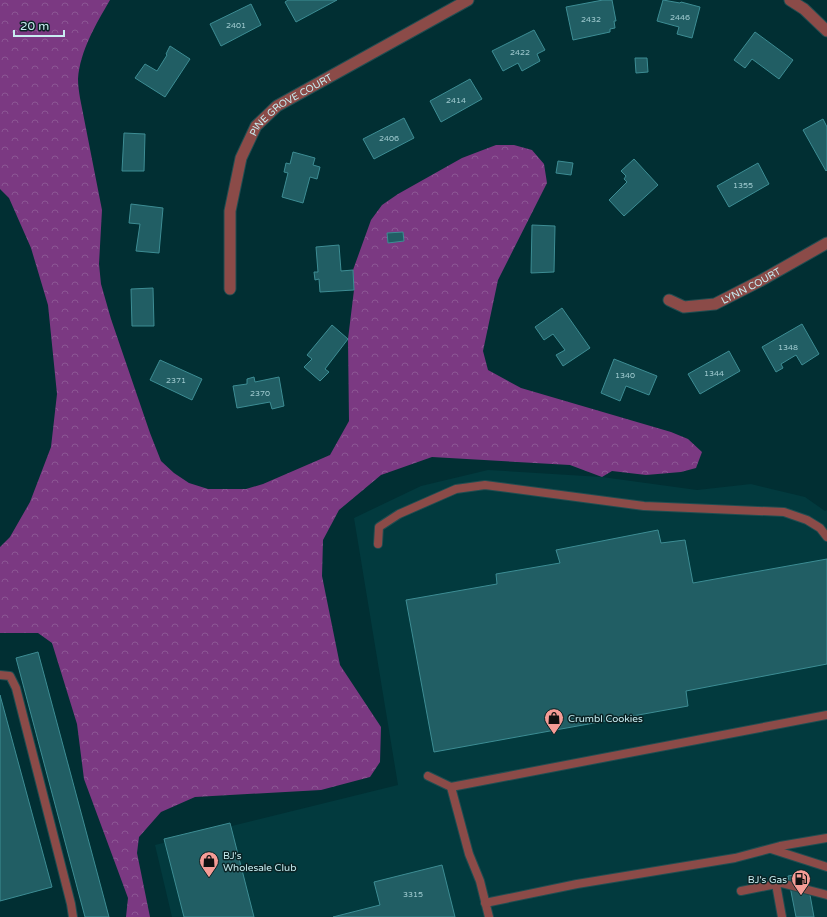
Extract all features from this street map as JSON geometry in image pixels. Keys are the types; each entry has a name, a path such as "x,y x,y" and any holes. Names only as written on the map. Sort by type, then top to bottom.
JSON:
{"street":[{"name":"PINE GROVE COURT","path":"230,289 230,212 241,158 256,126 277,106 468,0"},
{"path":"790,0 804,9 827,32"},
{"name":"LYNN COURT","path":"669,300 684,307 715,304 760,281 827,243"}],"lane":[{"path":"378,544 379,527 399,514 456,489 485,485 644,506 784,512 807,520 820,528 827,537"},
{"path":"0,675 10,676 16,688 73,917"},
{"path":"428,776 451,787 827,716"},
{"path":"451,787 469,854 480,881 489,917"},
{"path":"486,903 577,884 735,858 827,838"},
{"path":"771,849 827,867"},
{"path":"741,891 781,883 827,895"},
{"path":"776,884 782,917"}],"shaded area":[{"path":"488,470 602,477 697,490 751,484 805,497 825,511 827,510 827,917 172,917 155,845 398,785 354,518 421,486"}],"green space":[{"path":"0,0 110,0 94,28 85,48 79,69 78,79 80,98 102,210 99,264 101,284 111,319 161,461 174,473 189,483 208,489 246,489 263,484 330,455 349,421 348,339 354,290 353,270 371,220 382,205 398,194 462,158 496,145 514,145 532,150 544,164 547,183 498,280 483,351 488,370 521,388 671,432 688,439 702,452 696,468 681,472 646,475 612,471 602,477 570,465 432,457 381,475 339,510 323,540 322,576 340,665 381,727 380,762 370,777 321,790 195,797 161,812 139,837 137,853 150,917 126,917 128,898 84,779 77,724 52,643 38,633 0,633 0,547 10,537 30,502 51,447 57,394 48,305 31,248 9,198 0,189"}],"building":[{"path":"288,0 337,0 296,22 285,2"},
{"path":"603,0 612,0 616,21 614,21 615,28 610,29 610,32 573,40 566,7"},
{"path":"663,0 681,2 700,7 692,38 677,34 679,27 657,21"},
{"path":"251,4 261,25 221,46 210,24"},
{"path":"534,30 545,50 537,54 540,61 522,71 518,63 503,71 492,51"},
{"path":"755,32 793,60 779,79 752,59 745,68 734,60"},
{"path":"170,46 190,59 165,97 135,78 145,64 157,71 167,55 166,54"},
{"path":"635,58 647,58 648,72 636,73"},
{"path":"470,79 482,99 441,122 430,101"},
{"path":"404,118 414,138 374,159 363,139"},
{"path":"823,119 827,127 826,171 803,130"},
{"path":"124,133 145,134 144,171 122,171"},
{"path":"293,152 315,158 313,165 320,167 317,179 310,177 303,203 282,197 288,173 284,172 286,163 290,164"},
{"path":"634,159 658,185 624,216 609,200 627,182 624,179 626,176 621,171"},
{"path":"558,161 573,163 571,175 556,173"},
{"path":"758,163 769,184 729,207 717,186"},
{"path":"131,204 163,208 159,253 136,251 140,224 129,223"},
{"path":"532,225 555,226 554,272 531,273"},
{"path":"403,232 404,241 388,243 387,233"},
{"path":"339,245 341,271 353,270 354,290 320,292 319,279 315,280 314,272 318,272 316,247"},
{"path":"153,288 154,326 132,326 131,289"},
{"path":"562,308 590,348 563,366 556,355 565,350 553,334 544,340 535,327"},
{"path":"802,324 819,354 802,365 796,355 781,364 783,368 776,372 762,347"},
{"path":"332,325 348,339 325,369 329,372 320,381 304,367 312,359 307,355"},
{"path":"729,351 740,371 700,394 688,374"},
{"path":"614,359 657,376 649,395 626,386 620,401 601,393"},
{"path":"160,360 202,379 192,400 150,380"},
{"path":"254,377 255,382 279,377 284,406 272,409 270,402 237,408 233,386 247,384 247,379"},
{"path":"658,530 661,543 685,540 693,583 827,559 827,664 686,691 688,706 434,752 406,600 497,584 496,574 560,563 556,550"},
{"path":"38,652 109,917 85,917 16,658"},
{"path":"0,695 52,887 0,901"},
{"name":"BJ's Wholesale Club","path":"230,823 254,917 184,917 164,839"},
{"path":"442,865 455,917 333,917 380,905 374,882"},
{"name":"BJ's Gas","path":"806,873 814,917 796,917 788,876"}],"place":[{"name":"Crumbl Cookies","path":"554,735"},
{"name":"BJ's Wholesale Club","path":"209,878"},
{"name":"BJ's Gas","path":"801,896"}]}
